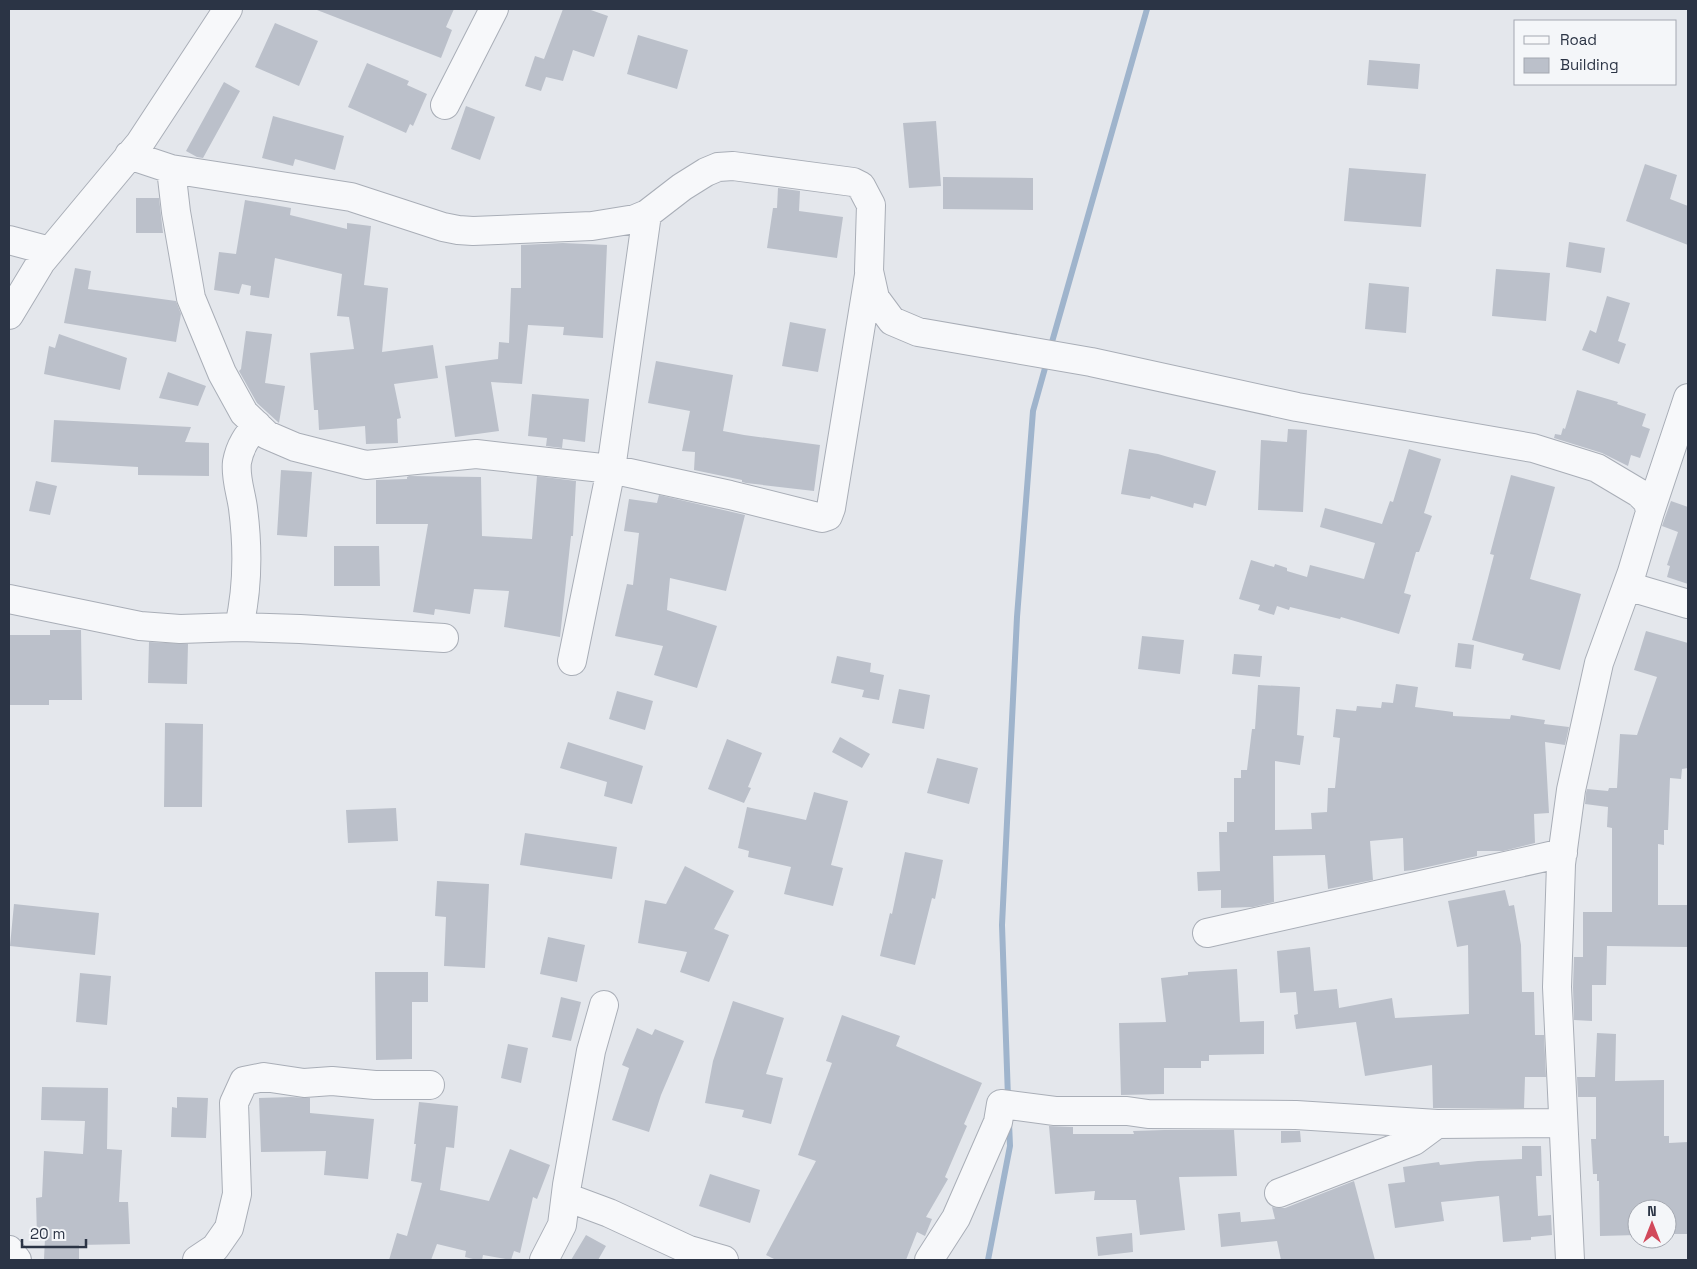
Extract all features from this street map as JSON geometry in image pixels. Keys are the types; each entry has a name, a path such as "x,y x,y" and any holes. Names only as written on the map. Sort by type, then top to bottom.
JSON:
{"street":[{"path":"9,315 41,262 140,143 228,9"},
{"path":"445,105 494,9"},
{"path":"129,156 171,169 351,197 458,230 473,231 592,226 635,218 647,214 682,187 718,167 733,166 852,182 861,186 871,205 869,271 831,508 828,516 822,518 730,495 611,469 476,454 366,465 295,447 267,435 244,413 222,373 191,298 176,212 171,169"},
{"path":"572,661 611,469 647,214"},
{"path":"9,240 50,251"},
{"path":"869,271 875,298 892,321 918,332 1091,362 1297,407 1533,448 1596,468 1639,493 1648,502 1650,512"},
{"path":"1570,1260 1557,987 1563,853 1571,790 1599,664 1627,586 1688,398"},
{"path":"239,627 244,606 246,556 243,508 237,463 244,438 257,425"},
{"path":"1627,586 1688,604"},
{"path":"9,599 140,626 180,629 239,627 444,638"},
{"path":"1207,933 1563,853"},
{"path":"544,1260 562,1225 591,1051 604,1005"},
{"path":"197,1260 215,1248 229,1228 237,1194 234,1103 244,1081 264,1077 304,1083 332,1081 375,1085 430,1085"},
{"path":"929,1260 956,1218 998,1122 1001,1104 1055,1110 1127,1111 1148,1114 1296,1115 1436,1124 1564,1123"},
{"path":"1279,1193 1414,1141 1436,1124"},
{"path":"566,1197 609,1213 689,1250 724,1260"},
{"path":"9,1250 17,1260"}],"building":[{"path":"317,9 454,9 446,27 452,30 441,58"},
{"path":"563,9 588,9 608,16 594,57 573,50 563,81 546,77 541,91 525,86 535,56 544,59"},
{"path":"275,23 318,41 299,86 255,67"},
{"path":"638,35 688,50 677,89 627,74"},
{"path":"1369,60 1420,64 1418,89 1367,85"},
{"path":"367,63 409,81 407,85 427,94 413,126 410,124 406,133 348,107"},
{"path":"224,82 240,91 203,158 197,157 186,151"},
{"path":"466,106 495,117 480,160 451,149"},
{"path":"273,116 344,136 335,170 295,159 293,166 262,158"},
{"path":"936,121 941,186 909,188 903,123"},
{"path":"1645,164 1677,175 1670,199 1688,206 1688,245 1626,221"},
{"path":"1349,168 1426,174 1421,227 1344,221"},
{"path":"943,177 1033,178 1033,210 943,209"},
{"path":"778,188 800,191 799,211 843,217 837,258 767,248 773,208 777,208"},
{"path":"136,198 159,198 163,233 136,233"},
{"path":"245,200 291,208 290,215 347,229 347,223 371,226 364,285 388,288 382,352 433,345 438,378 394,384 401,418 397,419 398,443 366,444 365,426 319,430 318,410 314,410 310,353 354,349 349,317 337,316 342,274 275,258 269,298 250,295 251,286 242,284 239,294 214,290 219,252 236,254"},
{"path":"1569,242 1605,248 1601,273 1566,267"},
{"path":"563,243 607,245 603,338 563,335 564,327 528,325 522,384 491,382 499,431 455,437 445,366 498,359 499,342 509,343 511,288 521,288 521,245"},
{"path":"75,268 91,271 88,289 176,301 181,314 176,342 64,323"},
{"path":"1496,269 1550,273 1546,321 1492,316"},
{"path":"1369,283 1409,287 1406,333 1365,329"},
{"path":"1607,296 1630,303 1618,341 1626,344 1619,364 1582,350 1590,330 1596,333"},
{"path":"790,322 826,329 818,372 782,366"},
{"path":"246,331 272,334 265,383 285,386 279,423 257,403 239,371 241,369"},
{"path":"59,334 127,358 120,390 44,374 49,346 55,348"},
{"path":"656,361 733,375 723,431 820,445 814,491 746,483 742,482 742,480 694,470 695,452 682,451 690,411 648,403"},
{"path":"168,372 206,386 198,406 159,398"},
{"path":"1577,390 1618,402 1617,404 1646,414 1642,426 1650,429 1640,458 1631,455 1628,466 1602,453 1554,438 1555,434 1561,435 1563,428 1565,429"},
{"path":"532,394 589,399 585,442 563,439 562,448 546,446 547,438 528,436"},
{"path":"54,420 191,427 185,442 209,443 209,476 138,475 138,467 51,462"},
{"path":"1288,429 1307,430 1303,512 1258,510 1261,440 1287,442"},
{"path":"1129,449 1158,454 1216,471 1206,506 1194,503 1193,508 1151,496 1150,499 1121,494"},
{"path":"1409,449 1441,459 1424,513 1432,516 1419,552 1416,552 1404,593 1411,595 1399,634 1341,617 1340,619 1290,607 1289,610 1277,606 1274,615 1258,610 1260,605 1239,599 1251,560 1274,567 1275,564 1287,568 1287,571 1307,577 1310,565 1364,579 1375,543 1320,527 1325,508 1382,524 1390,501 1393,502"},
{"path":"281,470 312,472 307,537 277,535"},
{"path":"1511,475 1555,487 1530,579 1581,594 1560,670 1522,660 1524,654 1472,640 1494,555 1490,554"},
{"path":"409,476 481,477 482,536 532,539 537,476 576,481 573,536 571,536 560,637 504,627 509,591 474,589 470,614 435,609 434,615 413,612 428,524 376,524 376,480 407,479"},
{"path":"36,481 57,486 50,515 29,511"},
{"path":"659,495 745,515 726,591 670,578 667,610 717,626 697,688 654,675 663,646 615,636 627,584 633,585 639,533 624,531 629,499 657,503"},
{"path":"1671,501 1688,507 1688,584 1667,577 1670,566 1667,565 1678,532 1662,526"},
{"path":"334,546 379,546 380,586 334,586"},
{"path":"50,630 81,630 82,700 49,700 49,705 9,705 9,635 50,635"},
{"path":"1646,631 1688,643 1688,768 1682,769 1681,779 1670,778 1668,830 1664,830 1664,845 1658,844 1658,905 1688,905 1688,947 1607,946 1606,985 1592,985 1592,1021 1574,1020 1574,957 1583,957 1583,912 1612,912 1612,828 1607,827 1608,807 1585,804 1586,793 1587,789 1608,791 1609,788 1617,788 1620,734 1637,735 1657,677 1634,670"},
{"path":"1142,636 1184,640 1180,674 1138,669"},
{"path":"149,642 188,644 187,684 148,683"},
{"path":"1458,643 1474,645 1471,669 1455,667"},
{"path":"1234,654 1262,656 1260,677 1232,674"},
{"path":"837,656 871,663 870,672 884,675 879,700 862,697 864,690 831,683"},
{"path":"1396,684 1418,687 1415,707 1453,712 1453,716 1510,719 1511,715 1545,720 1544,724 1569,727 1565,745 1545,742 1549,813 1534,814 1535,843 1503,851 1477,851 1477,856 1404,871 1403,838 1370,841 1373,880 1328,889 1325,855 1273,856 1274,902 1253,907 1221,908 1221,890 1198,891 1197,872 1220,871 1219,832 1227,832 1227,822 1234,822 1234,778 1241,778 1241,770 1247,770 1252,729 1255,729 1258,685 1300,687 1297,735 1304,736 1300,765 1275,761 1275,830 1312,829 1311,813 1327,812 1328,788 1335,788 1340,738 1333,737 1336,709 1356,711 1357,706 1381,708 1382,702 1393,703"},
{"path":"899,689 930,695 924,729 892,723"},
{"path":"617,691 653,701 645,730 609,719"},
{"path":"165,723 203,724 202,807 164,807"},
{"path":"840,737 870,754 862,768 832,752"},
{"path":"727,739 762,753 748,787 751,788 744,803 708,789"},
{"path":"568,742 643,766 632,804 604,796 607,782 560,768"},
{"path":"937,758 978,768 969,804 927,793"},
{"path":"814,792 848,801 831,865 843,868 833,906 784,894 791,867 748,857 749,851 738,848 747,807 806,820"},
{"path":"396,808 398,841 348,843 346,810"},
{"path":"525,833 617,847 612,879 520,865"},
{"path":"905,852 943,860 935,899 932,898 915,965 880,956 890,913 892,914"},
{"path":"685,866 734,891 714,929 729,935 709,982 680,972 687,952 638,943 645,900 666,904"},
{"path":"437,881 489,884 485,968 444,966 446,917 435,916"},
{"path":"1505,890 1509,906 1514,905 1521,945 1522,992 1534,992 1535,1035 1544,1035 1546,1077 1525,1077 1524,1108 1433,1108 1432,1065 1365,1076 1356,1022 1296,1029 1294,1015 1298,1014 1296,992 1280,993 1277,951 1310,947 1314,991 1337,989 1339,1008 1392,998 1395,1018 1469,1014 1468,945 1457,947 1448,901"},
{"path":"14,904 99,913 95,955 10,946"},
{"path":"548,937 585,945 577,982 540,974"},
{"path":"1237,969 1240,1022 1264,1021 1264,1054 1209,1055 1209,1061 1201,1061 1201,1068 1164,1068 1164,1094 1121,1095 1119,1023 1166,1022 1161,978 1188,975 1188,972"},
{"path":"375,972 428,972 428,1002 412,1002 412,1059 376,1060"},
{"path":"80,973 111,976 107,1025 76,1022"},
{"path":"561,997 581,1002 571,1041 552,1037"},
{"path":"733,1001 784,1018 766,1074 783,1078 771,1124 742,1117 744,1110 705,1103 713,1061"},
{"path":"842,1015 900,1036 896,1046 982,1083 964,1124 967,1126 945,1177 948,1179 926,1217 932,1219 925,1236 917,1232 906,1260 776,1260 766,1255 816,1161 798,1155 832,1063 826,1061"},
{"path":"637,1028 652,1035 655,1029 684,1041 661,1095 649,1132 612,1120 629,1068 622,1065"},
{"path":"1597,1033 1616,1034 1615,1081 1664,1080 1664,1136 1669,1136 1669,1143 1688,1142 1688,1234 1677,1234 1677,1199 1627,1199 1627,1235 1600,1236 1599,1181 1597,1181 1597,1174 1593,1174 1591,1139 1596,1139 1596,1097 1578,1097 1577,1077 1595,1077"},
{"path":"508,1044 528,1048 521,1083 501,1078"},
{"path":"42,1087 108,1088 107,1149 122,1150 119,1202 128,1202 130,1244 79,1245 79,1260 44,1259 45,1238 37,1238 36,1198 42,1197 44,1151 83,1154 85,1121 41,1120"},
{"path":"177,1097 208,1098 206,1138 171,1137 172,1107 177,1108"},
{"path":"259,1098 310,1098 310,1113 374,1119 368,1179 324,1175 326,1151 261,1152"},
{"path":"419,1102 458,1106 454,1148 446,1147 440,1190 489,1201 510,1149 550,1165 537,1199 533,1197 520,1253 514,1251 511,1260 483,1255 482,1260 477,1260 465,1257 466,1251 437,1244 431,1260 389,1260 397,1233 407,1236 422,1183 411,1181"},
{"path":"1049,1126 1073,1127 1073,1134 1134,1134 1133,1131 1164,1130 1234,1130 1237,1176 1179,1177 1185,1230 1140,1235 1136,1200 1094,1200 1095,1191 1055,1194"},
{"path":"1281,1131 1300,1131 1301,1142 1281,1143"},
{"path":"1522,1146 1541,1146 1542,1176 1536,1176 1538,1216 1551,1215 1552,1235 1531,1237 1531,1240 1503,1242 1499,1196 1441,1202 1444,1221 1395,1228 1388,1184 1405,1182 1403,1167 1439,1162 1440,1165 1522,1159"},
{"path":"710,1174 760,1190 750,1223 699,1206"},
{"path":"1354,1181 1375,1260 1281,1260 1277,1241 1221,1247 1218,1214 1240,1212 1241,1222 1275,1219 1272,1207 1285,1208"},
{"path":"1132,1233 1133,1252 1098,1256 1096,1237"},
{"path":"586,1235 606,1246 598,1260 571,1260"}],"waterway":[{"path":"1050,349 1147,9"},
{"path":"1008,1098 1002,925 1017,617 1033,411 1047,361"},
{"path":"988,1260 1010,1146 1009,1123"}]}
